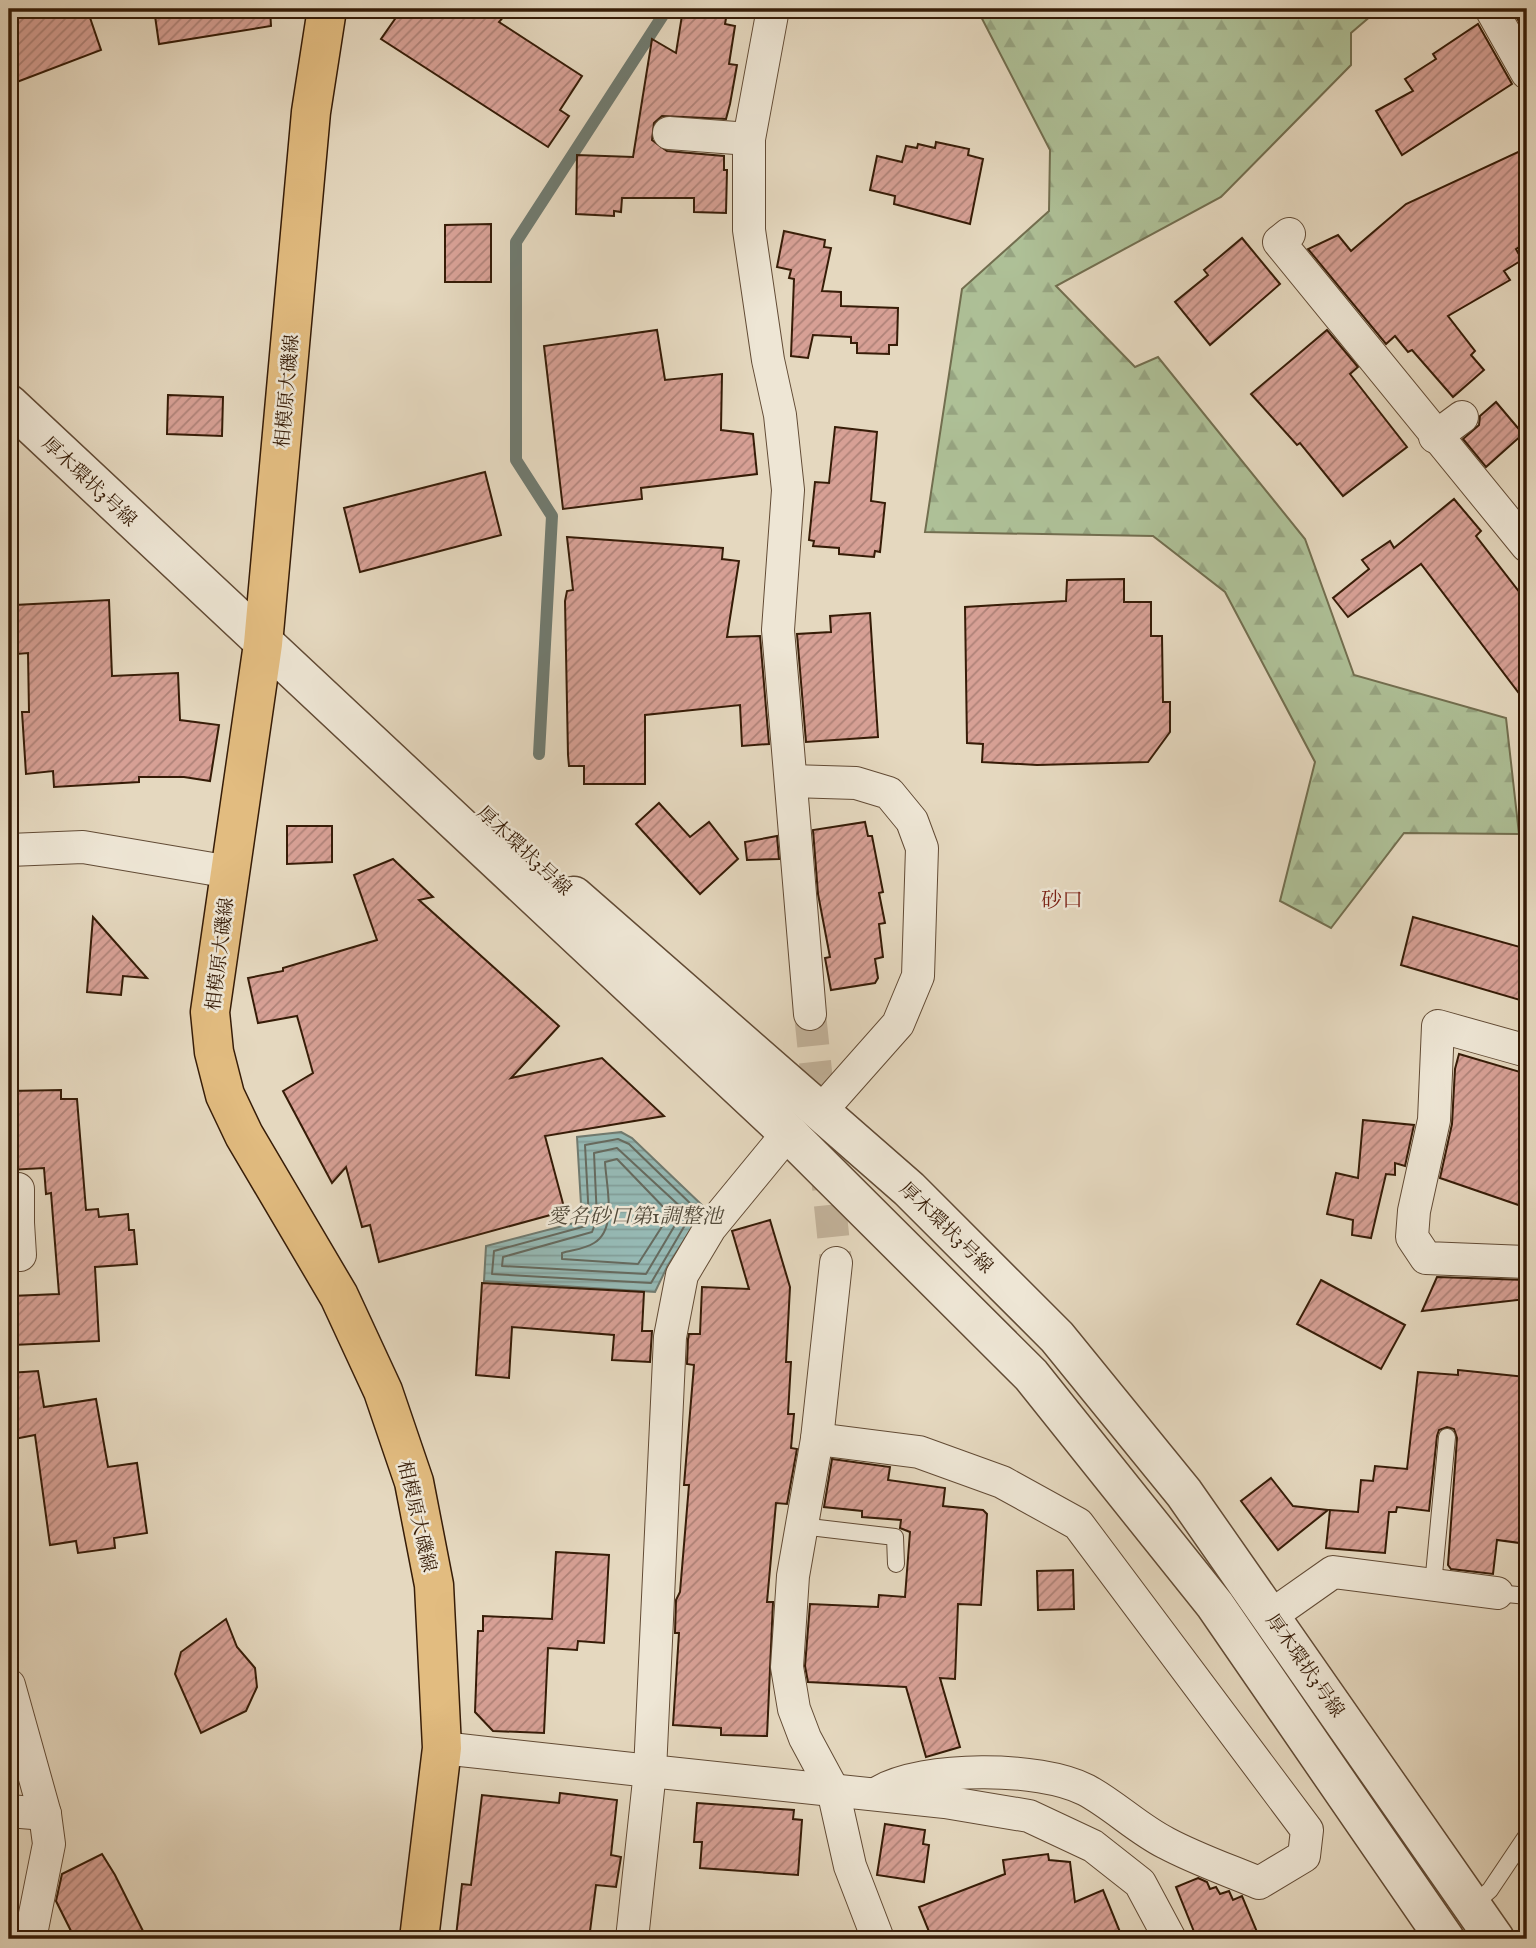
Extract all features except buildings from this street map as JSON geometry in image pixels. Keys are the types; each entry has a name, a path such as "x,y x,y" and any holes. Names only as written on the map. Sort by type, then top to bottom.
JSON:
{"main road":[{"name":"相模原大磯線","path":"327,9 311,112 263,644 211,1012 214,1052 225,1095 244,1135 345,1308 383,1391 414,1482 434,1585 442,1748 419,1939"}],"street":[{"path":"773,9 748,139 748,230 768,360 780,415 788,491 778,630 810,1014"},
{"path":"1491,9 1527,73"},
{"path":"669,133 748,139"},
{"path":"1289,234 1279,242 1435,437 1527,546"},
{"name":"厚木環状3号線","path":"9,404 788,1133 1031,1375 1214,1605 1445,1939"},
{"path":"1435,437 1462,417"},
{"name":"厚木環状3号線","path":"263,644 424,755 587,909 909,1189 1058,1337 1184,1493 1272,1615 1495,1939"},
{"path":"791,781 856,782 888,793 912,821 922,848 918,976 898,1024 820,1112"},
{"path":"9,850 83,847 230,872"},
{"path":"1527,1051 1438,1026 1434,1120 1414,1211 1412,1237 1426,1258 1527,1262"},
{"path":"632,1939 650,1771 670,1337 682,1275 710,1228 788,1133"},
{"path":"18,1189 13,1223 20,1255"},
{"path":"836,1263 817,1439 793,1576 787,1667 794,1709 804,1738 832,1790 850,1866 878,1939"},
{"path":"817,1439 919,1452 1002,1482 1078,1524 1307,1830 1304,1856 1259,1883 1165,1843 1085,1790 1040,1777 946,1773 896,1782 874,1795"},
{"path":"1272,1615 1333,1572 1512,1595"},
{"path":"9,1685 45,1814 49,1843 30,1939"},
{"path":"442,1748 832,1790 1029,1816 1093,1846 1140,1883 1170,1939"},
{"path":"9,1811 45,1814"}],"lane":[{"path":"1433,1585 1447,1437"},
{"path":"802,1525 895,1537 896,1564"},
{"path":"1472,1906 1490,1890 1527,1835"}],"green space":[{"path":"977,9 1379,9 1351,33 1351,65 1221,197 1056,286 1135,367 1158,357 1305,539 1354,675 1506,718 1519,834 1404,833 1331,928 1280,901 1315,762 1225,592 1153,536 925,532 962,289 1049,211 1050,150"}],"water":[{"name":"愛名砂口第1調整池","path":"621,1132 632,1138 705,1208 668,1265 655,1292 484,1281 486,1246 582,1221 577,1137"}],"waterway":[{"path":"539,754 552,516 516,460 516,242 667,9"}],"tunnel":[{"path":"810,1014 836,1263"}],"district":[{"name":"砂口","path":"1062,900"}]}
